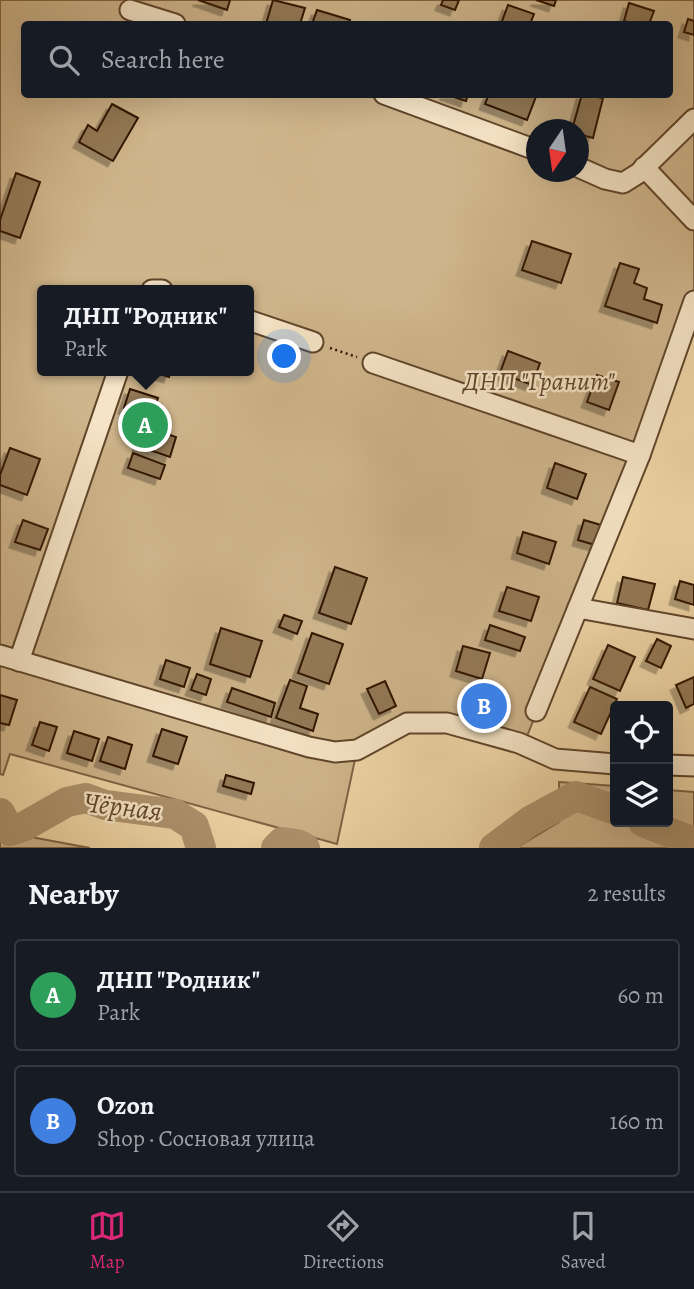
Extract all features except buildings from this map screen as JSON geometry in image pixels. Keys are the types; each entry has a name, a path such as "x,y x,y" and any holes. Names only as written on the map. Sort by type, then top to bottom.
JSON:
{"street":[{"path":"130,10 165,21"},
{"path":"395,98 526,146"},
{"path":"589,172 623,183 645,167 694,119"},
{"path":"645,167 694,220"},
{"path":"523,745 640,455 694,301"},
{"path":"254,322 313,342"},
{"path":"373,363 640,455"},
{"path":"19,661 116,376"},
{"path":"578,608 694,629"},
{"path":"0,655 309,747 335,752 357,750 407,723 447,723 523,745 555,758 610,764"},
{"path":"673,765 694,766"}],"path":[{"path":"313,342 373,363"}],"green space":[{"name":"ДНП \"Гранит\"","path":"0,0 694,0 694,300 639,457 523,746 407,723 357,750 337,844 10,754 3,775 0,774"},
{"path":"559,782 610,786 610,827 673,827 673,790 694,792 694,848 516,848 559,822"},
{"path":"0,831 4,832 90,848 0,848"}],"waterway":[{"name":"Чёрная","path":"494,848 530,821 576,796 610,808"},
{"name":"Чёрная","path":"0,813 10,831 23,827 67,802 86,798 105,805 175,814 194,826 201,848"},
{"name":"Чёрная","path":"656,827 694,842"},
{"name":"Чёрная","path":"276,848 282,842 305,848"}],"place":[{"name":"ДНП \"Родник\"","path":"145,425"},
{"name":"Ozon","path":"484,706"}]}
